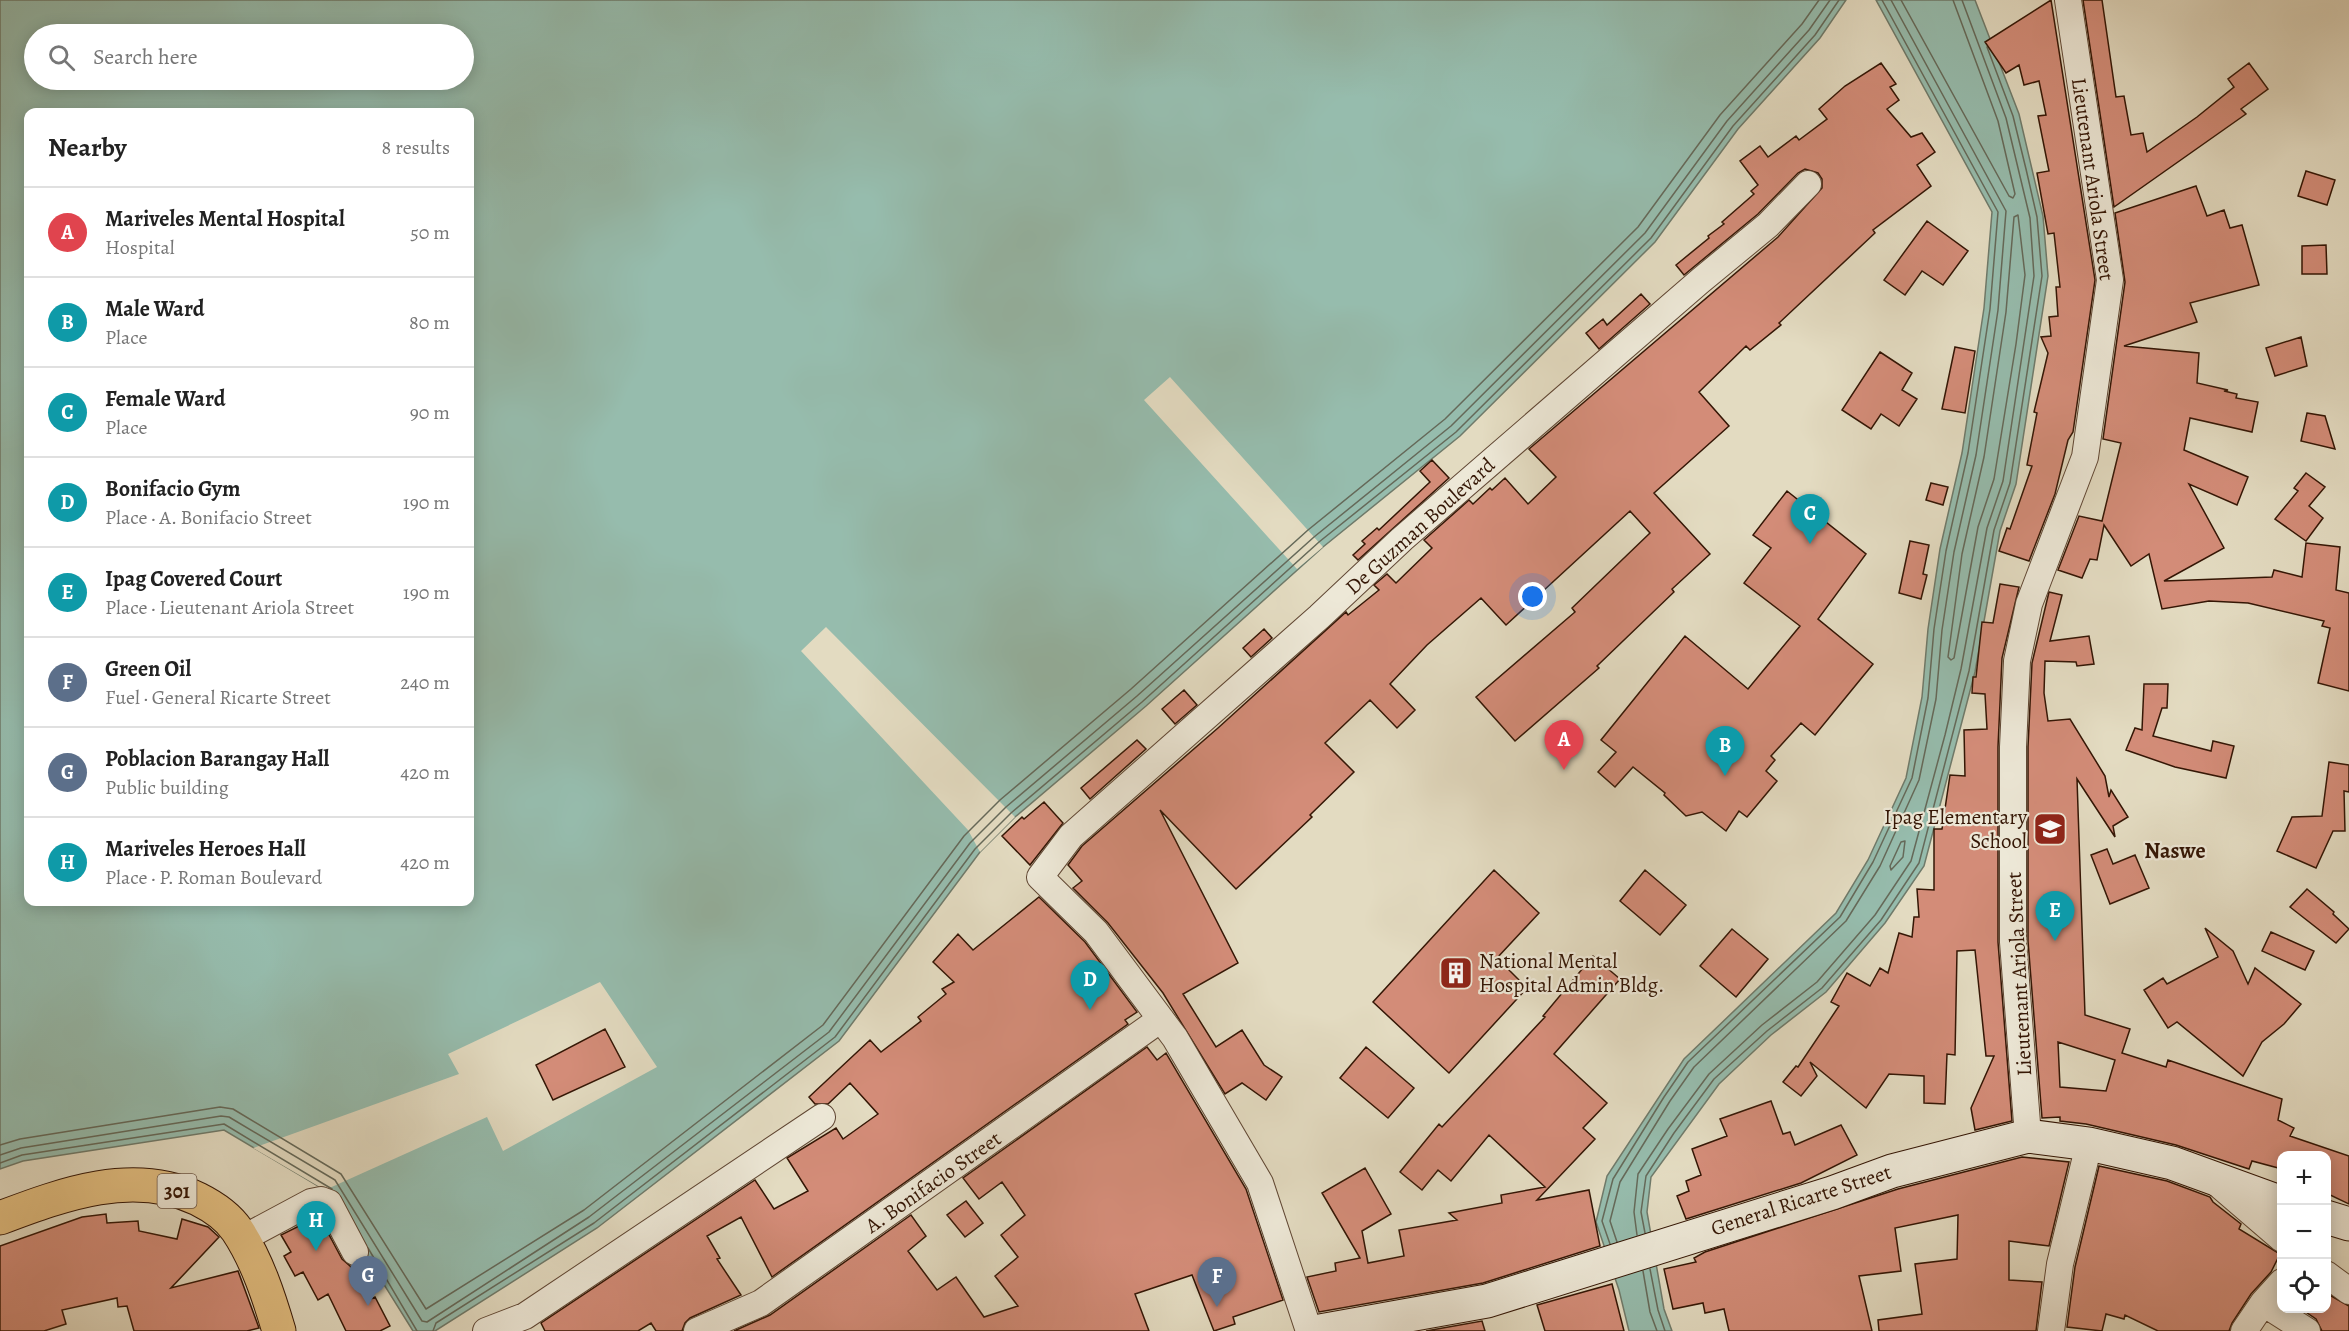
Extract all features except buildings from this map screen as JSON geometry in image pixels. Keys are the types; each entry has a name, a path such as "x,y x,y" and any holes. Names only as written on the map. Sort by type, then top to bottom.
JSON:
{"main road":[{"name":"General Ricarte Street","path":"1320,1331 1487,1300 1832,1193 1892,1171 2028,1136 2090,1144 2172,1163 2277,1201"},
{"name":"301","path":"0,1218 40,1203 115,1184 150,1184 185,1193 211,1205 236,1228 258,1271 277,1331"},
{"path":"2331,1219 2349,1224"}],"street":[{"name":"Lieutenant Ariola Street","path":"2028,1136 2013,942 2013,747 2017,661 2029,604 2085,457 2110,280 2068,0"},
{"name":"De Guzman Boulevard","path":"1161,1019 1096,932 1040,877 1071,836 1319,617 1402,539 1768,225 1808,184"},
{"name":"A. Bonifacio Street","path":"697,1331 761,1303 1161,1019"},
{"path":"1161,1019 1175,1038 1260,1183 1310,1331"},
{"path":"486,1331 528,1323 822,1117"},
{"path":"2051,1331 2060,1264 2090,1144"},
{"path":"2210,1177 2277,1235"},
{"path":"242,1239 311,1202 321,1200 329,1203 355,1252"},
{"path":"2331,1278 2349,1291"},
{"path":"2244,1331 2277,1288"},
{"path":"2263,1303 2307,1331"}],"water":[{"path":"0,0 1846,0 1820,38 1738,129 1655,242 1460,436 1323,547 1146,706 1015,817 980,852 839,1041 597,1228 435,1331 413,1331 325,1190 224,1130 23,1161 0,1169"},
{"path":"1876,0 1975,0 2019,114 2043,216 2048,276 2016,484 2000,531 1975,672 1924,866 1885,923 1826,992 1771,1035 1719,1084 1651,1177 1647,1212 1664,1309 1672,1331 1629,1331 1619,1290 1596,1222 1607,1176 1684,1059 1836,913 1868,860 1906,778 1922,697 1928,629 1940,549 1962,453 1984,308 1992,212"}],"pier":[{"path":"1170,377 1323,547 1297,569 1144,400"},
{"path":"826,627 1015,817 980,852 968,830 801,651"},
{"path":"600,982 657,1067 503,1151 487,1117 325,1190 253,1148 459,1074 448,1054"}],"place":[{"name":"Female Ward","path":"1810,544"},
{"name":"Mariveles Mental Hospital","path":"1564,770"},
{"name":"Male Ward","path":"1725,776"},
{"name":"Ipag Elementary School","path":"2050,829"},
{"name":"Ipag Covered Court","path":"2055,941"},
{"name":"National Mental Hospital Admin Bldg.","path":"1456,973"},
{"name":"Bonifacio Gym","path":"1090,1010"},
{"name":"Mariveles Heroes Hall","path":"316,1251"},
{"name":"Poblacion Barangay Hall","path":"368,1306"},
{"name":"Green Oil","path":"1217,1307"}],"district":[{"name":"Naswe","path":"2175,850"}]}
